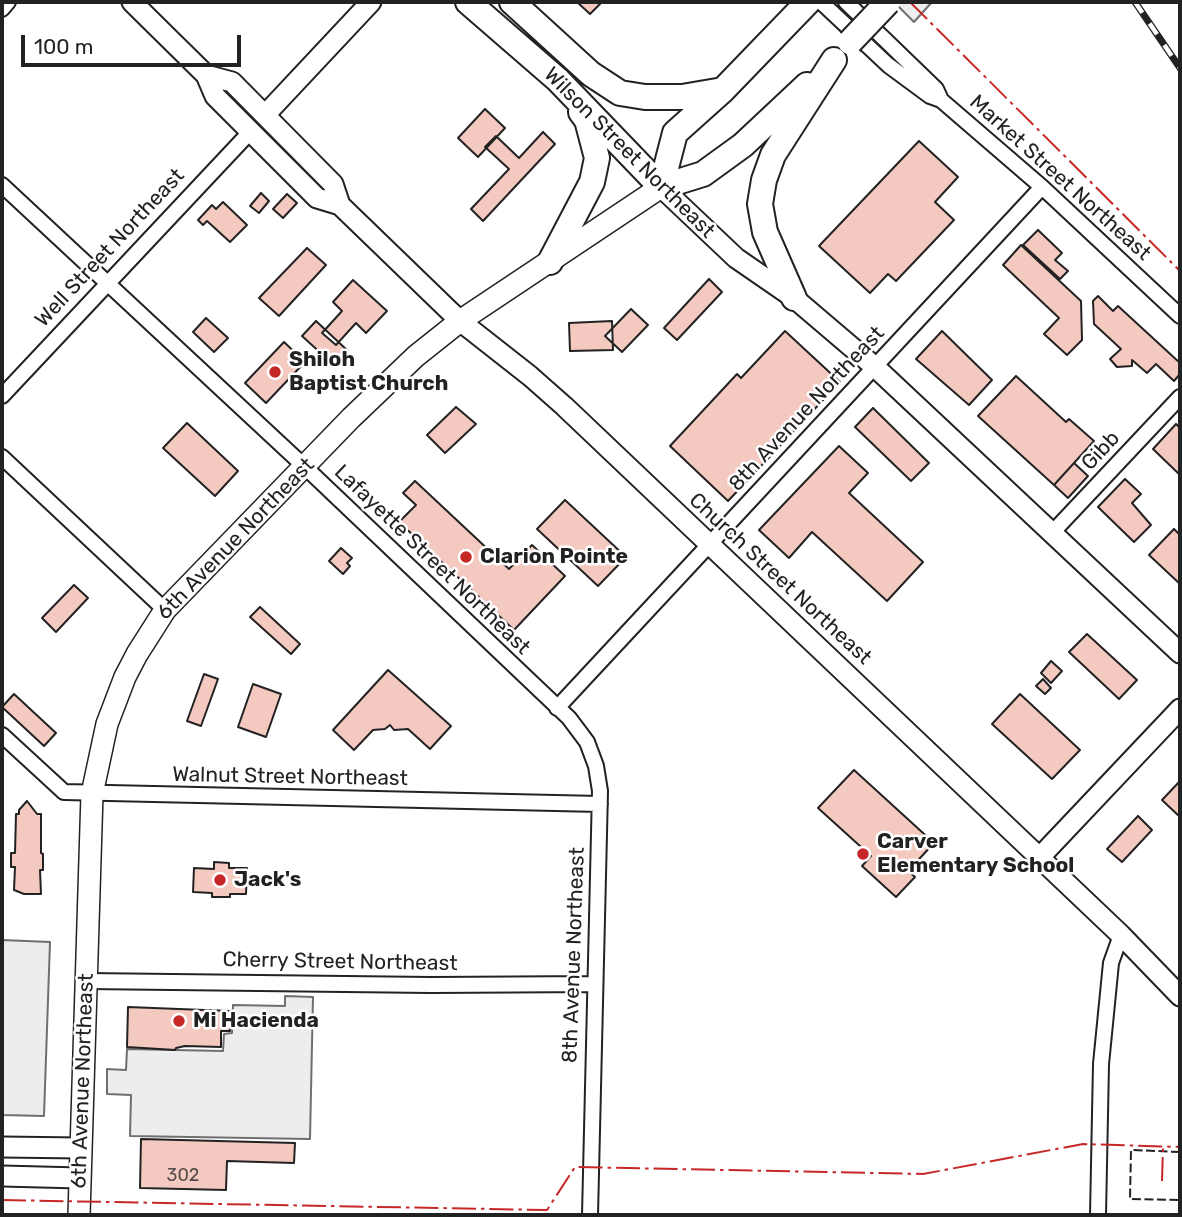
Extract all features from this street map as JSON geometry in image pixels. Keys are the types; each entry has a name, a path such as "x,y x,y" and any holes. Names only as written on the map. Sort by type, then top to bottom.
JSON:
{"highway":[{"name":"Wilson Street Northeast","path":"468,2 558,80 661,187"},
{"path":"512,2 591,74 621,93 645,97 682,97 723,90"},
{"path":"661,187 676,133 812,2"},
{"path":"794,298 765,232 760,204 764,180 774,155 842,51 888,2"},
{"name":"6th Avenue Northeast","path":"661,187 703,174 743,145 842,51"},
{"path":"550,262 592,182 597,158 587,120 558,80"}],"main road":[{"name":"6th Avenue Northeast","path":"79,1215 92,794 101,747 115,701 137,654 165,610 407,364 460,321 661,187"}],"street":[{"path":"2,9 8,2"},
{"name":"Church Street Northeast","path":"132,2 206,75 215,96 317,198 340,205 460,321 547,391 1040,857 1180,996"},
{"path":"265,115 371,2"},
{"name":"Market Street Northeast","path":"812,2 888,65 930,96 941,100 1042,187 1180,316"},
{"name":"Market Street Northeast","path":"846,2 936,89 941,100"},
{"name":"Church Street Northeast","path":"206,75 232,82 333,184 340,205"},
{"name":"Well Street Northeast","path":"2,396 251,131"},
{"name":"Lafayette Street Northeast","path":"2,185 305,467 557,708"},
{"name":"Wilson Street Northeast","path":"661,187 736,258 794,298 876,367 1180,653"},
{"name":"8th Avenue Northeast","path":"590,1215 599,778 592,754 579,729 557,708 1042,187"},
{"name":"Gibb","path":"1052,533 1180,397"},
{"path":"2,457 165,610"},
{"path":"1040,857 1180,709"},
{"name":"Walnut Street Northeast","path":"2,735 64,792 600,804"},
{"path":"1098,1215 1101,1064 1111,963 1121,935"},
{"name":"Cherry Street Northeast","path":"86,981 594,984"},
{"path":"2,1147 81,1148"},
{"path":"2,1176 80,1178"}],"shaded area":[{"path":"894,2 932,2 914,22"},
{"path":"2,940 50,942 44,1116 2,1115"},
{"path":"285,996 313,997 310,1139 130,1136 131,1095 107,1094 107,1069 126,1070 127,1049 223,1051 224,1034 232,1033 233,1005 285,1006"}],"building":[{"path":"577,2 602,2 590,14"},
{"path":"485,109 505,128 478,157 458,138"},
{"path":"543,132 555,144 483,221 471,209 509,169 485,147 496,136 519,158"},
{"path":"919,141 958,177 935,202 954,220 896,281 888,274 870,293 819,246"},
{"path":"261,193 269,201 259,213 250,206"},
{"path":"287,194 297,203 283,218 273,209"},
{"path":"223,202 247,225 230,242 207,221 203,225 198,220 212,205 216,209"},
{"path":"1038,230 1062,253 1055,260 1068,271 1060,279 1023,245"},
{"path":"1021,245 1081,301 1082,340 1067,355 1044,334 1059,318 1003,265"},
{"path":"307,248 326,265 279,316 259,298"},
{"path":"709,279 722,292 677,340 664,328"},
{"path":"353,280 387,311 366,333 356,323 336,345 322,333 342,311 333,302"},
{"path":"1098,296 1113,311 1118,306 1180,363 1180,374 1174,381 1156,364 1147,373 1132,360 1132,366 1117,367 1110,359 1121,349 1094,324 1093,301"},
{"path":"631,309 648,325 622,352 605,336"},
{"path":"206,318 228,338 214,352 193,332"},
{"path":"316,321 348,351 335,366 302,336"},
{"path":"612,321 613,350 570,351 569,323"},
{"path":"785,331 840,382 728,501 670,446 737,374 741,378"},
{"path":"942,331 992,380 969,405 916,359"},
{"name":"Shiloh Baptist Church","path":"284,342 305,362 266,403 245,383"},
{"path":"1016,376 1066,422 1069,419 1094,441 1054,485 978,416"},
{"path":"456,407 476,424 445,453 427,435"},
{"path":"873,408 929,463 911,481 855,427"},
{"path":"187,423 238,471 215,496 163,448"},
{"path":"1176,424 1180,428 1180,475 1153,449"},
{"path":"839,446 868,473 849,493 923,562 887,601 812,532 789,558 759,530"},
{"path":"1074,463 1088,476 1068,498 1054,485"},
{"path":"1125,479 1141,494 1132,503 1151,525 1134,542 1098,507"},
{"name":"Clarion Pointe","path":"415,481 509,569 532,545 565,576 514,630 399,522 416,505 403,493"},
{"path":"565,500 626,557 598,586 537,529"},
{"path":"1174,529 1180,535 1180,584 1149,555"},
{"path":"341,548 352,558 347,563 350,566 343,574 329,561"},
{"path":"74,585 88,598 56,632 42,618"},
{"path":"260,607 300,644 291,654 250,617"},
{"path":"1087,634 1137,680 1119,699 1069,652"},
{"path":"1051,661 1062,671 1051,683 1041,673"},
{"path":"388,670 451,726 430,749 408,729 394,730 390,725 385,729 373,730 354,750 333,730"},
{"path":"204,674 218,679 201,726 187,721"},
{"path":"1043,679 1051,688 1045,694 1036,686"},
{"path":"253,684 281,694 266,737 238,727"},
{"path":"14,694 56,733 44,746 2,707"},
{"path":"1020,694 1080,750 1052,779 992,724"},
{"path":"854,770 934,843 908,871 915,877 896,897 862,866 871,856 818,808"},
{"path":"1180,781 1180,817 1162,800"},
{"path":"27,801 37,814 41,814 41,894 24,894 14,890 15,867 11,867 11,853 15,853 16,814 19,814"},
{"path":"1138,816 1152,830 1122,862 1107,849"},
{"name":"Jack's","path":"214,862 229,863 229,868 247,868 246,894 212,897 212,893 193,892 194,868 214,869"},
{"name":"Mi Hacienda","path":"128,1007 230,1011 230,1031 221,1031 221,1047 185,1046 175,1050 127,1047"},
{"path":"141,1139 295,1143 294,1163 227,1161 226,1190 140,1188"}],"railway":[{"path":"1135,2 1180,68"}],"fence":[{"path":"1180,1152 1131,1150 1130,1199 1180,1200"}],"power":[{"path":"910,2 1180,271"},
{"path":"2,1200 547,1210 575,1167 923,1174 1083,1144 1180,1147"},
{"path":"1162,1181 1163,1147"}],"place":[{"name":"Shiloh Baptist Church","path":"275,372"},
{"name":"Clarion Pointe","path":"466,557"},
{"name":"Carver Elementary School","path":"863,854"},
{"name":"Jack's","path":"220,880"},
{"name":"Mi Hacienda","path":"179,1021"}]}
